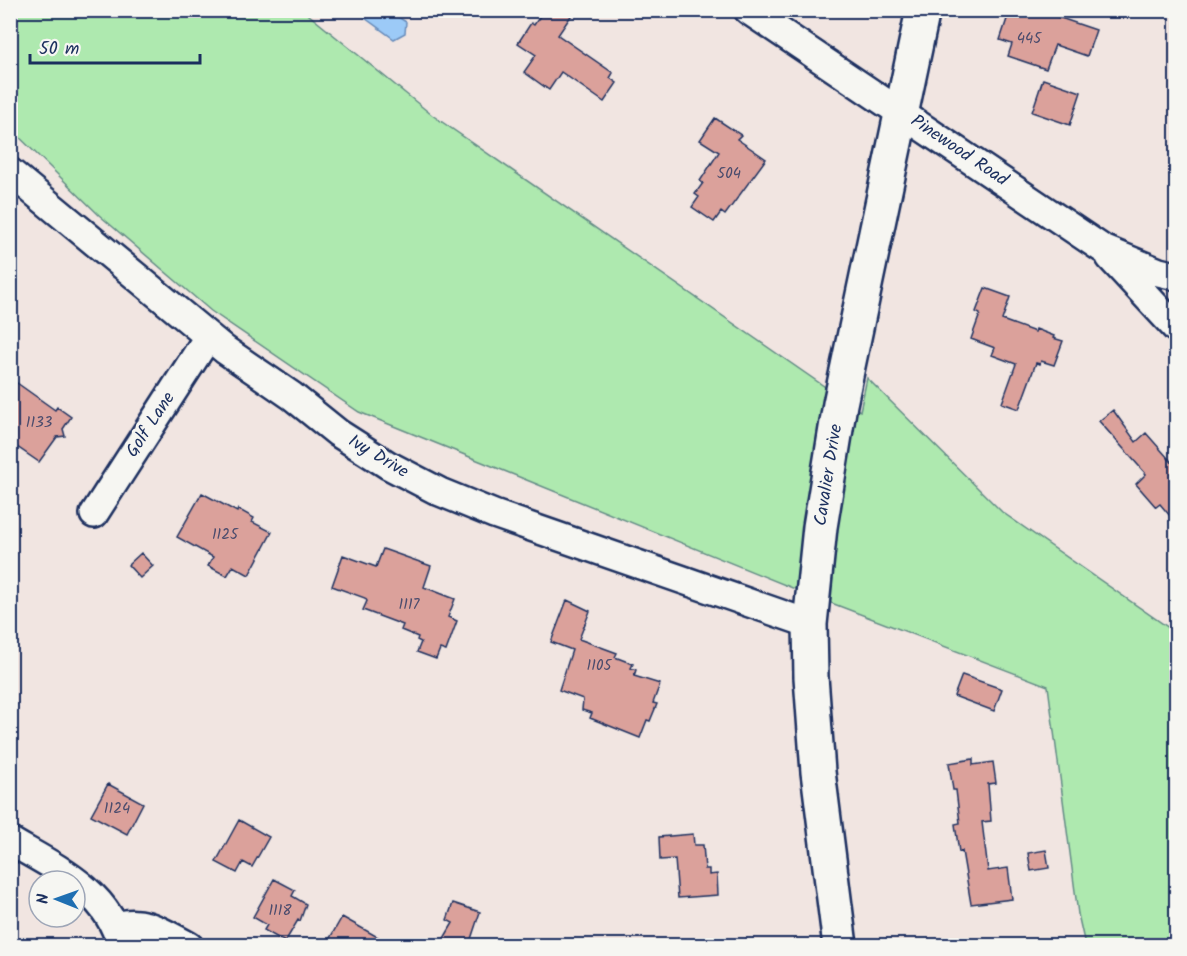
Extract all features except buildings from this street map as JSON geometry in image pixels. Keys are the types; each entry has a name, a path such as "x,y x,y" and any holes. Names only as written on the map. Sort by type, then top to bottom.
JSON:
{"street":[{"name":"Pinewood Road","path":"748,10 1102,249 1159,272 1176,276"},
{"name":"Cavalier Drive","path":"840,945 818,772 811,677 810,624 820,527 840,404 923,10"},
{"name":"Ivy Drive","path":"10,172 208,337 292,396 338,433 388,465 440,492 494,514 810,624"},
{"path":"1102,249 1176,328"},
{"name":"Golf Lane","path":"94,514 208,337"},
{"path":"10,841 72,878 92,894 118,936 132,923 148,925 189,945"}],"green space":[{"path":"10,11 304,11 432,115 860,411 867,378 1002,512 1176,633 1176,945 1085,945 1078,914 1048,686 800,591 359,412 211,311 99,215 11,129"}],"water":[{"path":"365,11 389,11 406,22 405,33 394,39 365,18"}]}
